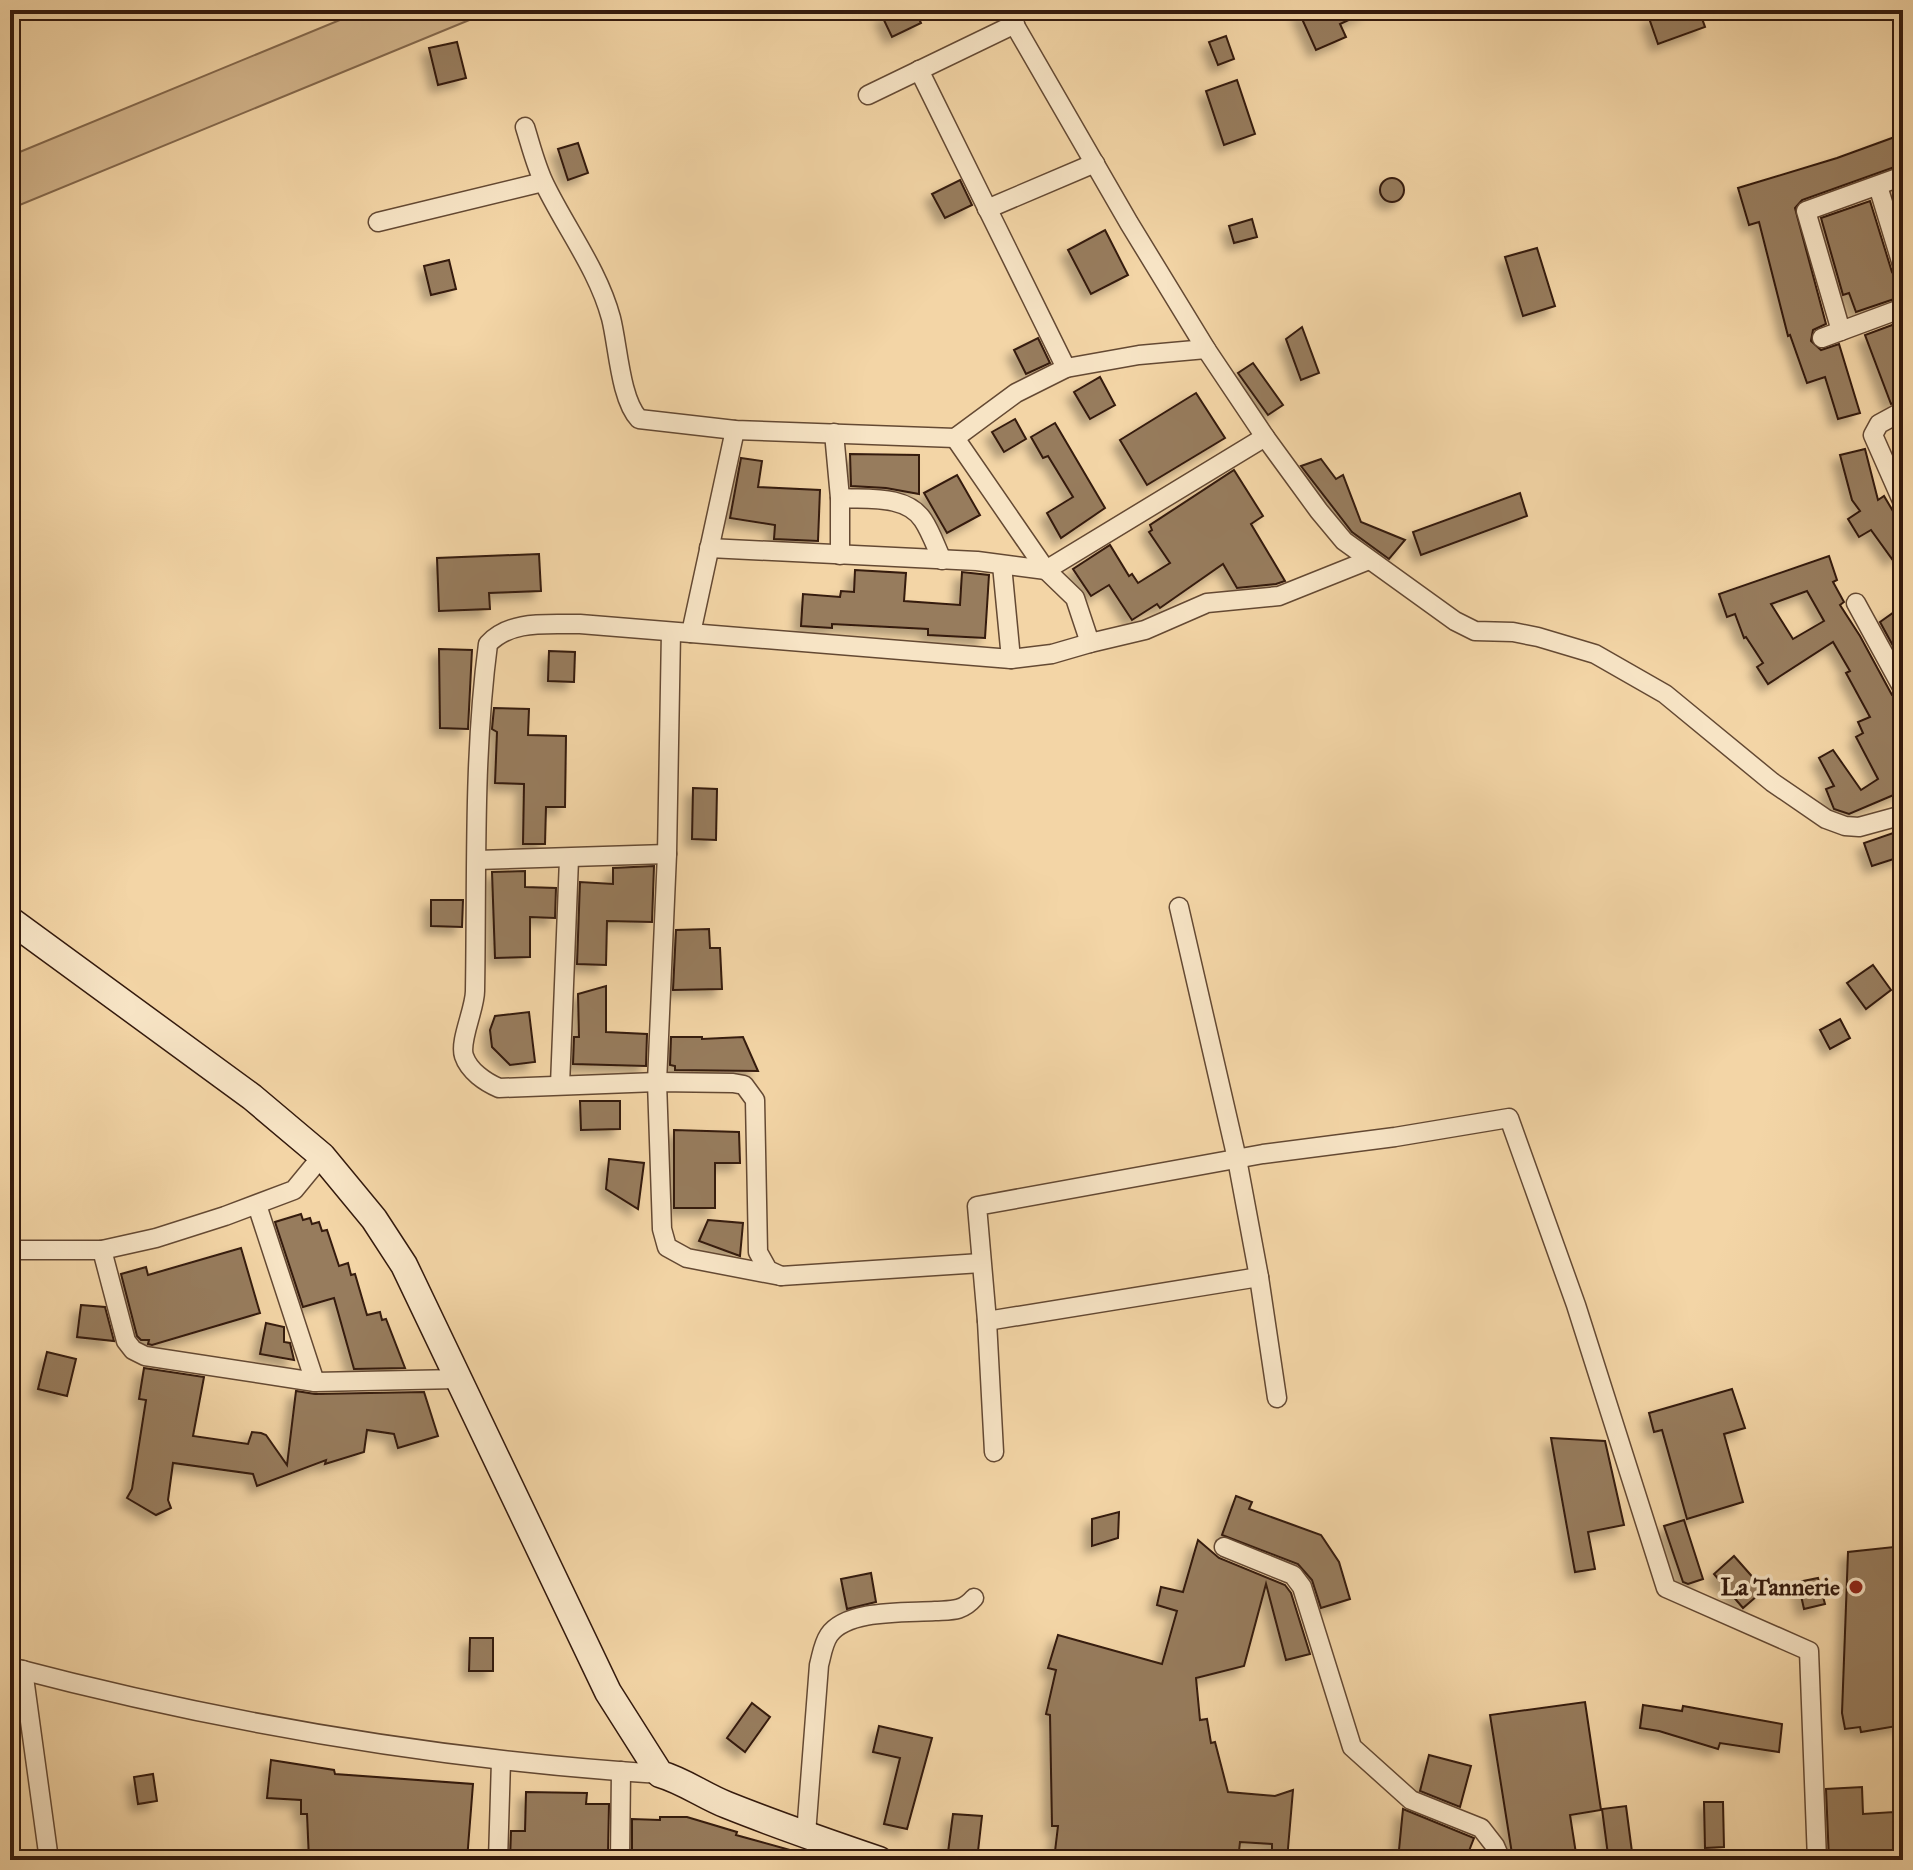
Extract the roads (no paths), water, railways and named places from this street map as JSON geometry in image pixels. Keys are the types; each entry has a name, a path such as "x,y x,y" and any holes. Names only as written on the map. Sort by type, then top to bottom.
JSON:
{"main road":[{"path":"10,920 252,1097 322,1156 374,1219 404,1265 608,1692 660,1774 677,1779 728,1805 879,1860"}],"street":[{"path":"868,95 919,70 1011,17 1206,349 1265,437 1344,541 1455,621 1475,631 1513,632 1560,642 1595,654 1665,694 1772,782 1826,819 1859,827 1903,815"},
{"path":"919,70 1066,368"},
{"path":"525,127 543,182 601,285 635,415 646,420 735,430 955,438 1016,393 1066,368 1125,357 1206,349"},
{"path":"987,209 1095,163"},
{"path":"1841,331 1806,211 1903,176"},
{"path":"378,222 543,182"},
{"path":"1878,186 1903,268"},
{"path":"1822,338 1903,308"},
{"path":"1903,411 1879,424 1873,435 1903,503"},
{"path":"691,633 735,430"},
{"path":"834,433 840,498 840,555"},
{"path":"709,548 942,560 1046,570 1265,437"},
{"path":"955,438 1046,570 1075,598 1090,643"},
{"path":"840,498 909,506 922,519 942,560"},
{"path":"781,1276 768,1270 758,1252 755,1100 744,1085 657,1082 499,1088 485,1082 464,1055 464,1040 475,999 478,775 488,644 496,635 519,626 580,624 1011,659 1052,654 1145,630 1207,603 1279,596 1369,560"},
{"path":"1002,565 1011,659"},
{"path":"1856,603 1903,689"},
{"path":"671,632 667,854 657,1082 662,1229 667,1247 687,1258 781,1276 981,1263"},
{"path":"477,860 667,854"},
{"path":"560,1085 569,859"},
{"path":"1179,907 1237,1159 1277,1398"},
{"path":"994,1452 977,1206 1237,1159 1509,1118 1576,1305 1666,1588 1809,1651 1817,1860"},
{"path":"10,1250 102,1250 156,1238 294,1190 322,1156"},
{"path":"257,1205 315,1382"},
{"path":"102,1250 126,1341 133,1350 145,1356 315,1382 458,1379"},
{"path":"987,1321 1259,1277"},
{"path":"1224,1547 1293,1575 1302,1587 1352,1747 1411,1800 1481,1828 1501,1860"},
{"path":"806,1834 819,1665 831,1632 845,1622 865,1616 961,1609 974,1598"},
{"path":"49,1860 17,1669 131,1699 340,1739 501,1761 660,1774"},
{"path":"498,1860 501,1761"},
{"path":"620,1860 621,1771"}],"place":[{"name":"La Tannerie","path":"1856,1587"}]}
